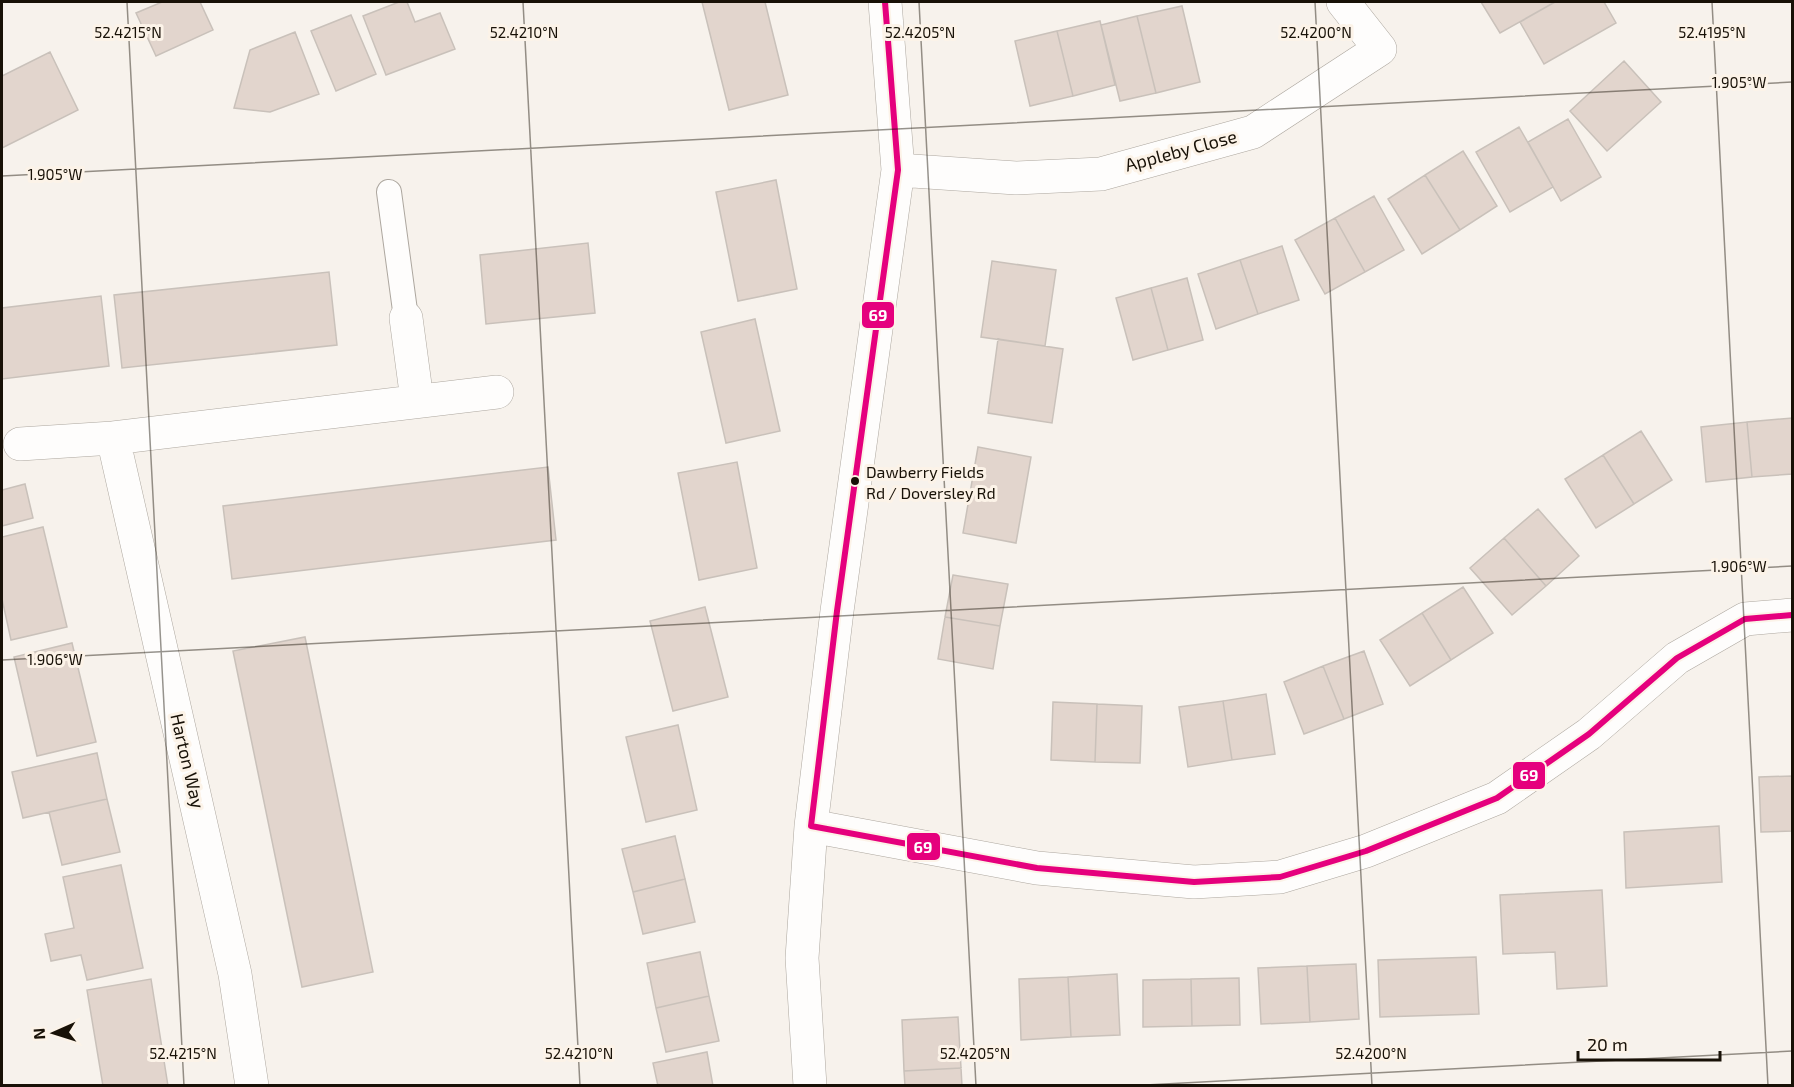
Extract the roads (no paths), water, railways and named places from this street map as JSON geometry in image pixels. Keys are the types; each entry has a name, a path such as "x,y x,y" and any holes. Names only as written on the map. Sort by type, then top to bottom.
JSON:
{"street":[{"path":"810,1086 802,958 810,826 837,611 898,170 885,2"},
{"name":"Appleby Close","path":"898,170 1016,178 1101,174 1253,132 1380,50 1343,2"},
{"path":"406,318 417,400"},
{"path":"20,444 113,438 497,392"},
{"name":"Harton Way","path":"113,438 235,974 252,1086"},
{"path":"810,826 1037,868 1194,882 1280,877 1366,851 1497,798 1589,734 1677,658 1745,619 1792,615"}],"lane":[{"path":"389,192 406,318"}],"place":[{"name":"Dawberry Fields Rd / Doversley Rd","path":"855,481"}]}
